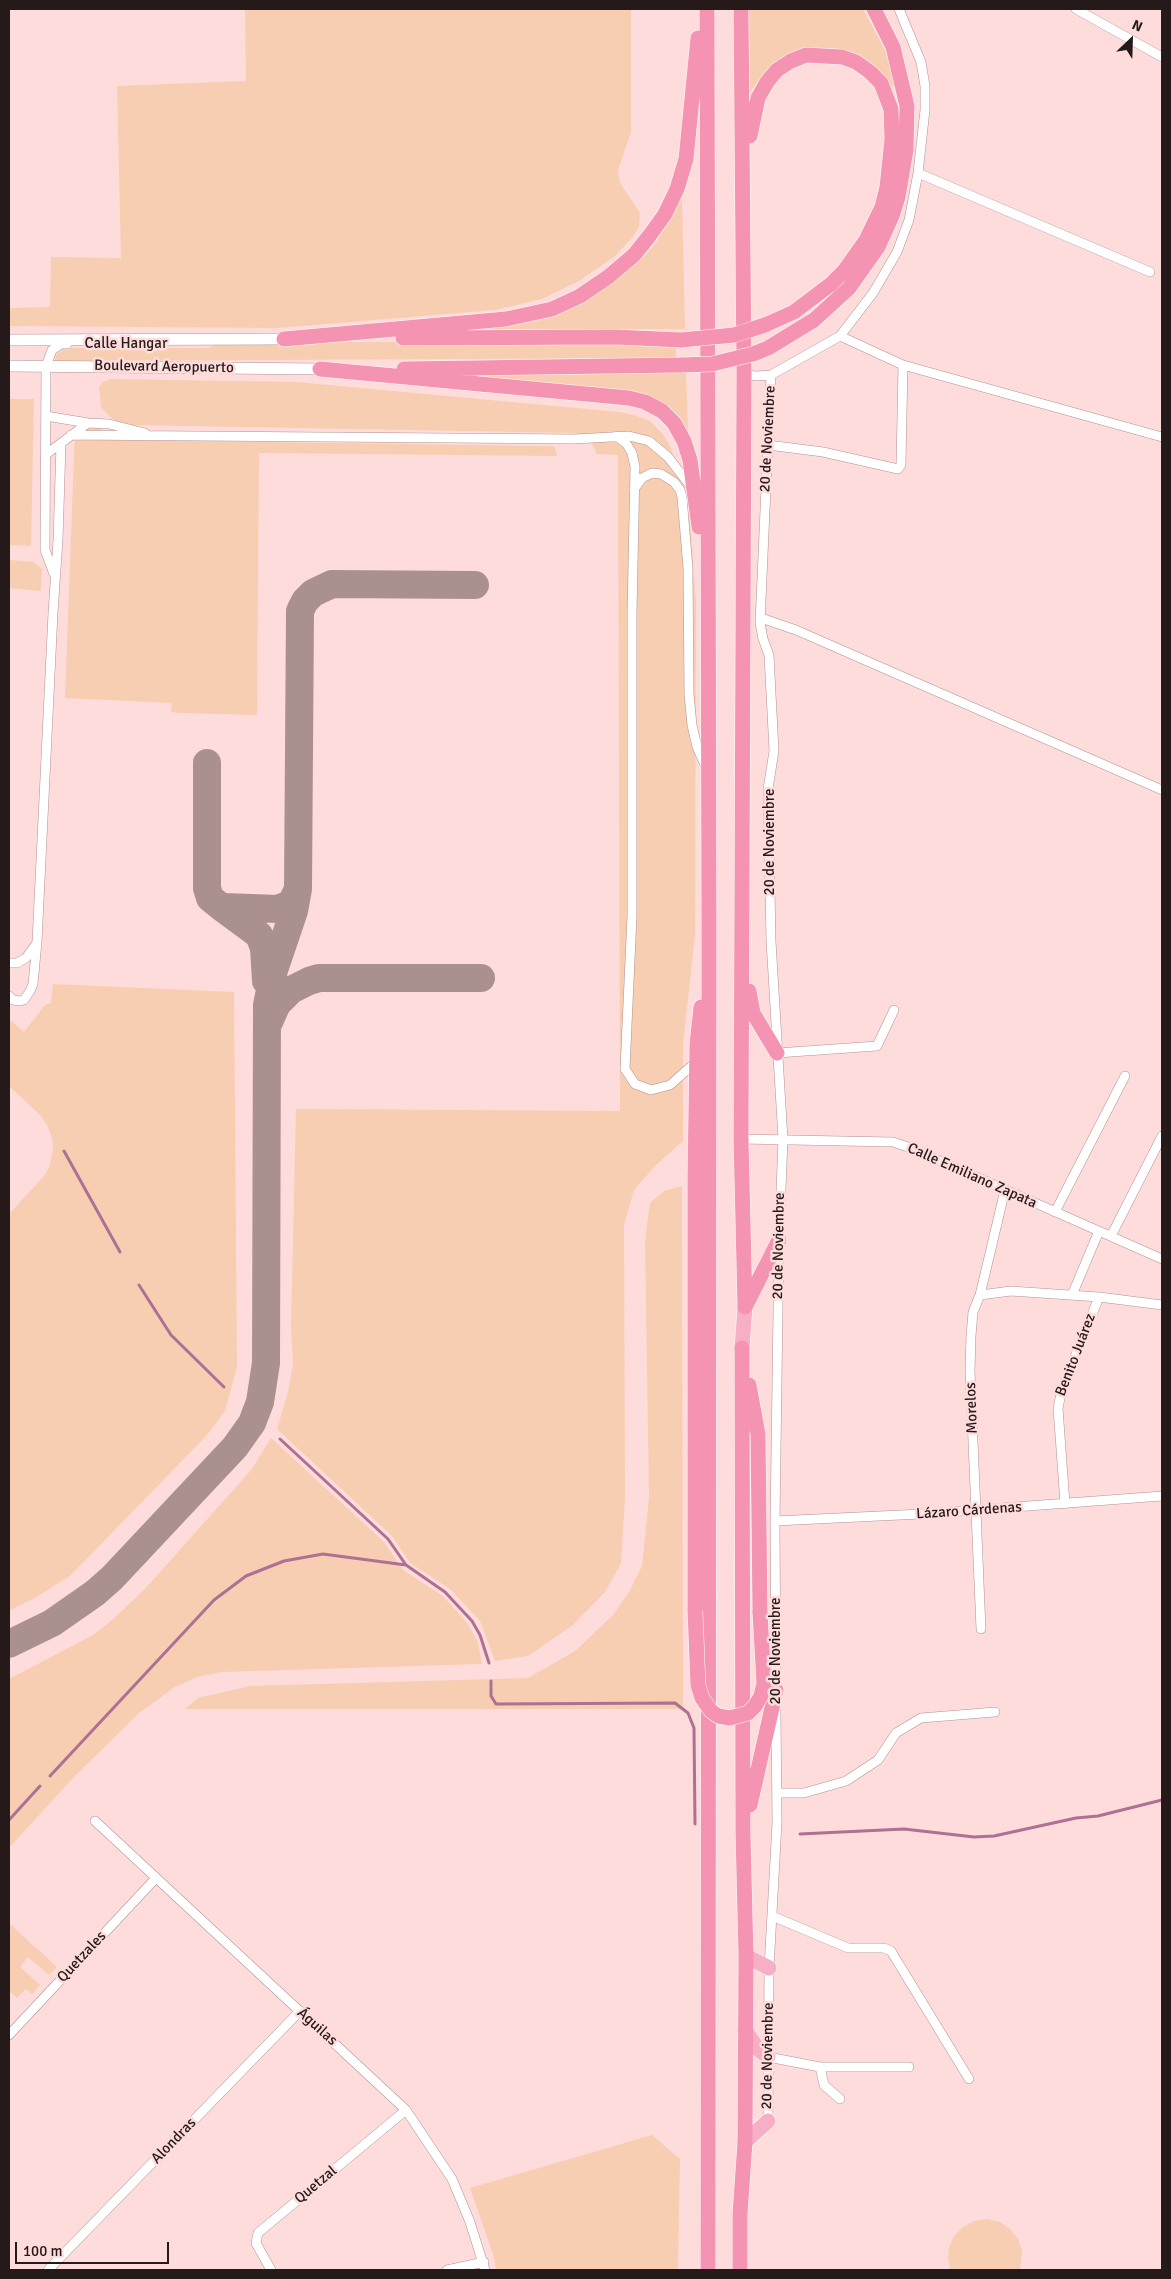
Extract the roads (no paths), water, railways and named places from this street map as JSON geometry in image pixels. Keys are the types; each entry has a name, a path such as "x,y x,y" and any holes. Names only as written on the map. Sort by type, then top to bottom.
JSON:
{"highway":[{"path":"284,339 506,319 552,309 580,296 608,277 634,255 650,235 665,214 677,189 686,159 691,120 700,9"},
{"path":"707,9 709,936 708,2270"},
{"path":"741,9 744,375 741,1139 745,1306"},
{"path":"320,370 712,364 753,354 798,331 838,300 869,261 892,216 904,166 907,106 893,47 874,9"},
{"path":"284,339 615,337 682,340 734,335 765,325 794,312 831,284 855,256 873,227 882,207 887,187 892,139 891,109 880,83 870,72 856,62 824,55 806,55 791,61 777,70 758,98 751,123 743,187"},
{"path":"320,370 629,398 645,402 662,411 674,423 684,441 690,460 707,601"},
{"path":"709,936 696,1062 695,1611 698,1685 702,1698 711,1711 718,1716 730,1718 748,1713 761,1696 764,1684 760,1613 758,1434 742,1348"},
{"path":"743,959 753,1013 777,1053"},
{"path":"745,1306 778,1240"},
{"path":"740,2270 740,2214 745,2142 746,1956 742,1348"},
{"path":"744,1834 776,1690"}],"main road":[{"path":"742,1348 745,1306"},
{"path":"746,1956 769,1968"},
{"path":"745,2030 759,2050 768,2057"},
{"path":"745,2142 768,2121"}],"street":[{"path":"744,375 771,374 840,336 873,293 897,252 907,228 918,173 925,110 925,86 916,47 899,9"},
{"path":"1076,9 1162,57"},
{"path":"918,173 1150,272"},
{"path":"840,336 903,365 1162,437"},
{"name":"Boulevard Aeropuerto","path":"9,340 284,339"},
{"name":"Calle Hangar","path":"46,366 52,350 61,344 202,344 219,340"},
{"path":"768,445 822,452 898,469 902,465 903,365"},
{"name":"Boulevard Aeropuerto","path":"9,366 320,370"},
{"path":"46,366 44,550 55,577"},
{"name":"20 de Noviembre","path":"768,2121 769,1968 778,1793 775,1521 778,1240 783,1140 771,941 768,789 774,751 769,655 763,639 761,618 771,374"},
{"path":"46,416 88,423 109,424 155,436"},
{"path":"44,455 88,423"},
{"path":"71,435 568,439 628,436 649,441 668,457 695,492"},
{"path":"616,436 626,443 632,453 635,467 632,623 632,916 625,1069 635,1084 651,1090 670,1085 696,1062"},
{"path":"9,996 13,1000 20,1001 24,1000 30,991 33,984 37,942 55,577 58,549 61,444"},
{"path":"634,489 642,478 652,473 661,474 674,482 680,490 682,497 688,568 689,694 692,725 697,747 708,772"},
{"path":"761,618 796,630 1162,790"},
{"path":"9,963 17,963 26,958 33,951 37,942"},
{"path":"777,1053 877,1046 894,1010"},
{"path":"1055,1212 1125,1076"},
{"path":"1110,1236 1162,1136"},
{"name":"Calle Emiliano Zapata","path":"741,1139 893,1142 911,1148 1162,1258"},
{"name":"Morelos","path":"981,1629 970,1371 973,1312 980,1295 1005,1190"},
{"path":"1072,1295 1099,1231"},
{"path":"980,1295 1011,1291 1098,1297 1162,1305"},
{"name":"Benito Juárez","path":"1065,1504 1058,1408 1062,1389 1098,1297"},
{"name":"Lázaro Cárdenas","path":"775,1521 976,1510 1162,1496"},
{"path":"778,1793 804,1793 846,1781 878,1760 896,1733 921,1718 995,1712"},
{"name":"Águilas","path":"94,1822 406,2110 452,2179 484,2266"},
{"name":"Quetzales","path":"9,2035 156,1878"},
{"path":"772,1916 848,1948 884,1948 891,1951 969,2079"},
{"name":"Alondras","path":"48,2270 300,2011"},
{"path":"768,2057 820,2067 909,2067"},
{"path":"820,2067 824,2085 840,2099"},
{"name":"Quetzal","path":"271,2270 256,2243 258,2233 406,2110"},
{"path":"447,2270 484,2266"}],"waterway":[{"path":"64,1151 120,1252"},
{"path":"139,1285 171,1335 224,1387"},
{"path":"280,1439 388,1539 406,1565 445,1592 472,1621 480,1635 489,1663"},
{"path":"50,1776 214,1600 246,1576 284,1561 323,1554 406,1565"},
{"path":"491,1681 491,1696 496,1704 675,1703 688,1713 694,1728 695,1824"},
{"path":"9,1820 40,1786"},
{"path":"800,1834 904,1829 974,1837 994,1836 1076,1818 1098,1816 1162,1800"}]}
